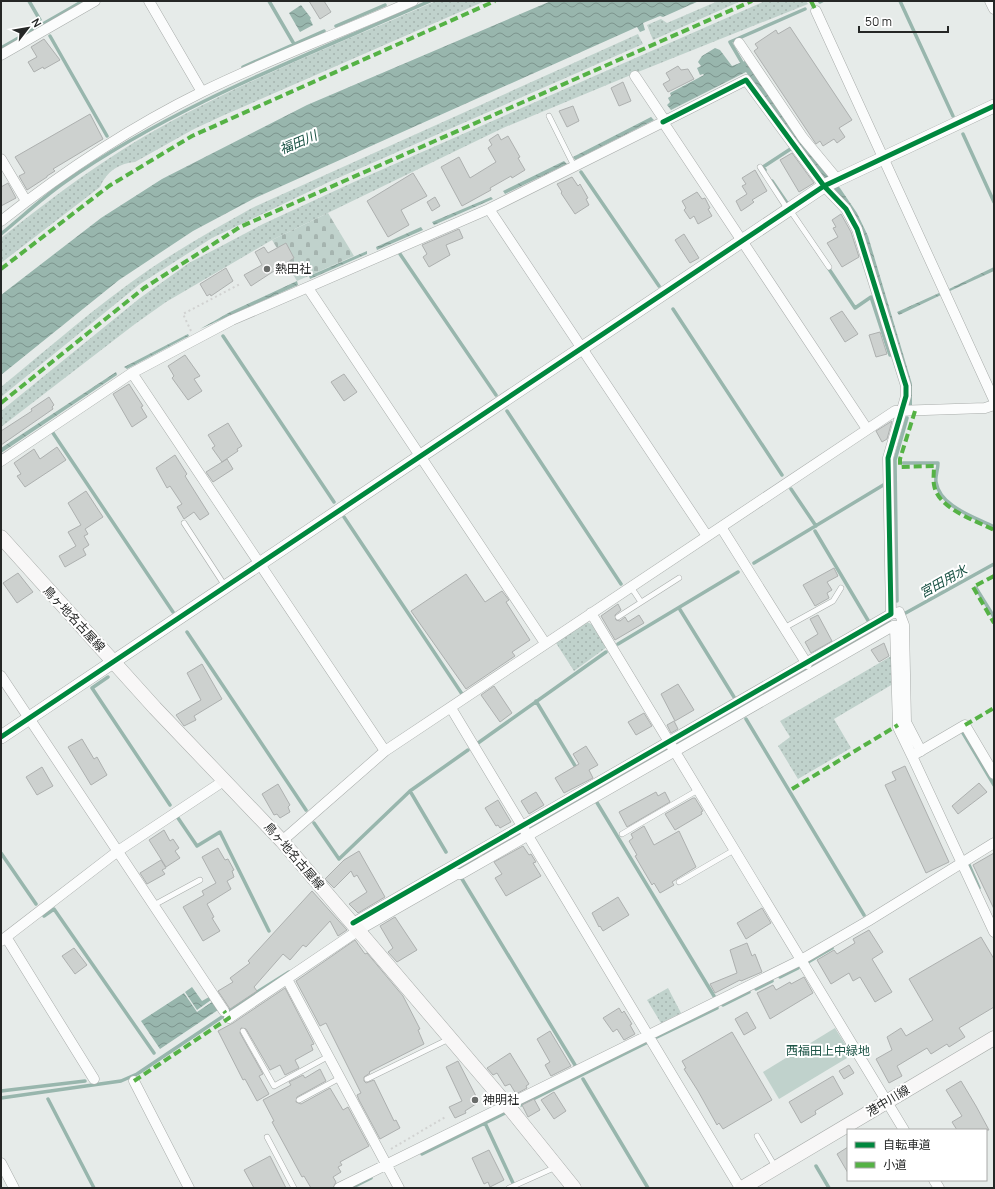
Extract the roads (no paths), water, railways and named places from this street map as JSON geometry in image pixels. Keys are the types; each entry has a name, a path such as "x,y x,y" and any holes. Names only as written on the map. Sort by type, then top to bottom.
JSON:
{"main road":[{"name":"鳥ヶ地名古屋線","path":"1,537 155,708 282,841 508,1106 558,1166 574,1188"},
{"name":"港中川線","path":"741,1188 994,1038"}],"street":[{"path":"1,55 96,1"},
{"path":"149,1 202,92"},
{"path":"1,221 82,162 149,121 202,92 394,5 413,1"},
{"path":"990,1 994,9"},
{"path":"816,11 994,400"},
{"path":"738,43 803,138 837,179"},
{"path":"635,76 867,429"},
{"path":"1,460 132,373 232,320 489,209 746,80 824,186 846,209 857,229 906,386 906,396 888,458 891,614"},
{"path":"1,737 113,660 824,186 994,106"},
{"path":"1,159 26,202"},
{"path":"489,209 707,536"},
{"path":"308,288 545,643"},
{"path":"132,373 258,564 385,751"},
{"path":"282,841 385,751 895,411 985,408 994,405"},
{"path":"721,527 807,664"},
{"path":"356,927 527,836 807,664 891,614 899,612 902,723 917,753 962,863 994,932"},
{"path":"591,613 903,1129"},
{"path":"1,676 227,1014 287,979 356,927 522,826 900,625"},
{"path":"451,708 647,1036 741,1188"},
{"path":"917,753 965,725 994,774"},
{"path":"94,1079 4,939 118,851 225,780"},
{"path":"339,1188 508,1106 801,960 994,843"},
{"path":"287,979 399,1188"},
{"path":"134,1080 189,1188"},
{"path":"1,1163 14,1188"}],"lane":[{"path":"549,116 574,166"},
{"path":"760,167 829,267"},
{"path":"184,523 225,586"},
{"path":"618,617 679,578"},
{"path":"631,587 641,602"},
{"path":"784,628 832,601 842,588"},
{"path":"622,834 698,790"},
{"path":"679,882 734,850"},
{"path":"154,906 200,880"},
{"path":"243,1031 274,1086 329,1056"},
{"path":"368,1079 450,1038"},
{"path":"299,1100 340,1078"},
{"path":"757,1136 776,1168"},
{"path":"268,1137 294,1188"},
{"path":"509,1188 558,1166"}],"water":[{"name":"福田川","path":"551,1 699,1 663,17 660,16 643,23 645,30 640,32 637,27 255,198 193,231 119,280 1,375 1,295 101,218 162,179 307,105"},
{"path":"301,5 311,18 310,19 313,25 300,32 289,13"},
{"path":"715,48 720,50 732,66 745,61 857,213 868,236 912,384 912,405 908,405 862,232 746,72 671,110 667,105 670,102 668,98 671,96 670,93 704,75 700,75 697,68 701,66 698,62 702,56"},
{"path":"651,117 654,120 575,160 573,157"},
{"path":"564,161 567,164 505,194 503,191"},
{"path":"491,197 493,199 434,225 432,222"},
{"path":"421,227 423,230 377,250 376,247"},
{"path":"367,251 367,254 310,279 309,276"},
{"path":"994,267 994,271 950,291 949,289"},
{"path":"297,281 298,285 200,329 230,312"},
{"path":"939,293 941,295 899,315 897,312"},
{"path":"188,334 189,336 127,369 124,367"},
{"path":"116,372 117,375 1,453 1,448"},
{"path":"192,987 202,1001 209,997 211,1000 197,1010 185,992"},
{"path":"184,993 197,1012 212,1002 218,1010 160,1049 141,1021"}],"waterway":[{"path":"29,1 40,20"},
{"path":"1,48 83,1"},
{"path":"269,1 294,44"},
{"path":"1,234 65,182 107,154 151,129 243,83 430,1"},
{"path":"900,1 953,116"},
{"path":"336,26 385,5"},
{"path":"744,66 730,42 805,9"},
{"path":"243,67 324,31"},
{"path":"50,36 107,136"},
{"path":"963,134 994,202"},
{"path":"765,170 763,167 792,148 790,146"},
{"path":"581,172 659,286"},
{"path":"772,181 787,203"},
{"path":"400,254 496,395"},
{"path":"829,269 855,308 871,297 890,355"},
{"path":"673,309 782,475"},
{"path":"223,336 334,502"},
{"path":"507,411 621,584"},
{"path":"897,601 895,460 907,418"},
{"path":"53,433 173,612"},
{"path":"903,463 938,463 936,482 939,491 944,498 959,510 994,527"},
{"path":"754,563 885,484"},
{"path":"791,489 816,526"},
{"path":"344,517 462,694"},
{"path":"815,531 869,622"},
{"name":"宮田用水","path":"902,615 994,564"},
{"path":"618,644 738,572"},
{"path":"976,588 994,617"},
{"path":"679,608 734,697"},
{"path":"678,743 890,622"},
{"path":"187,632 306,810"},
{"path":"478,743 606,652"},
{"path":"108,677 92,688 170,805"},
{"path":"536,701 577,769"},
{"path":"746,719 864,915"},
{"path":"963,733 994,785"},
{"path":"530,828 668,749"},
{"path":"314,823 339,859 410,791 468,750"},
{"path":"410,791 446,852"},
{"path":"596,801 714,996"},
{"path":"178,818 197,846 220,832 269,931"},
{"path":"484,854 520,834"},
{"path":"1,853 36,904"},
{"path":"453,871 477,858"},
{"path":"969,865 979,888"},
{"path":"462,879 575,1065"},
{"path":"44,916 54,909 154,1053"},
{"path":"808,962 832,948"},
{"path":"780,977 798,968"},
{"path":"1,1098 121,1081 137,1074 225,1015 230,1009 289,972"},
{"path":"756,989 772,981"},
{"path":"723,1005 749,992"},
{"path":"657,1037 717,1008"},
{"path":"521,1105 646,1043"},
{"path":"583,1079 648,1188"},
{"path":"1,1091 85,1081"},
{"path":"48,1099 94,1188"},
{"path":"485,1123 505,1113"},
{"path":"422,1154 485,1123 513,1183"},
{"path":"816,1166 829,1188"},
{"path":"353,1187 371,1178"}],"place":[{"name":"熱田社","path":"267,269"},
{"name":"神明社","path":"475,1100"}],"park label":[{"name":"西福田上中緑地","path":"828,1051"}]}
